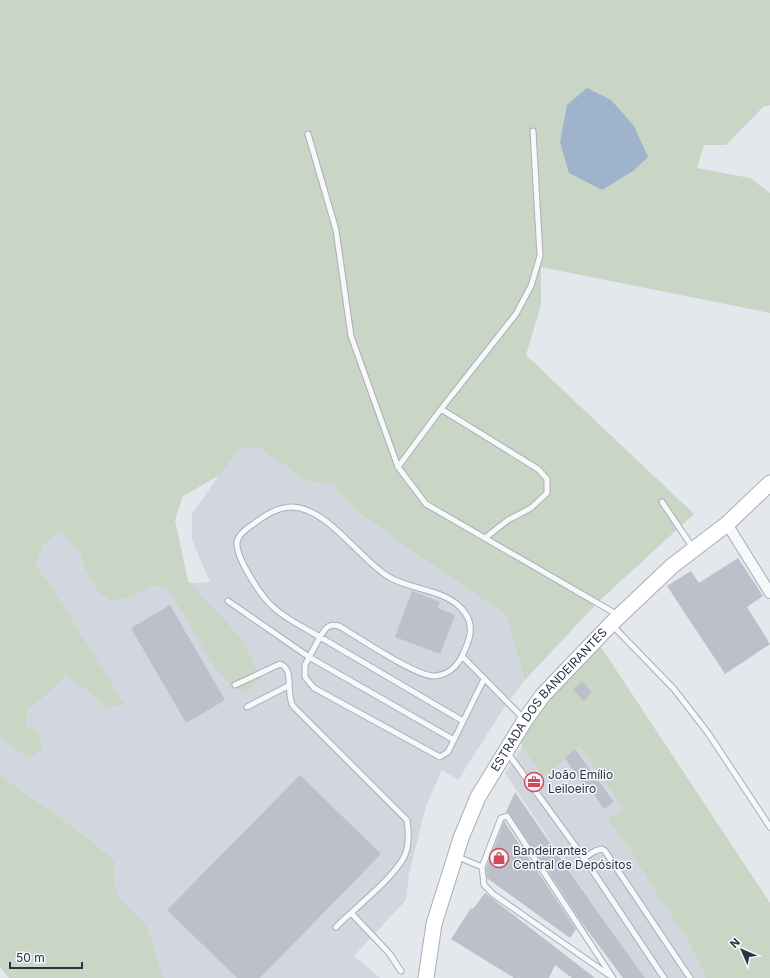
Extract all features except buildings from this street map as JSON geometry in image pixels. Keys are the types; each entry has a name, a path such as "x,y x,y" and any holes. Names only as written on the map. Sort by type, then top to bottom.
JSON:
{"main road":[{"name":"ESTRADA DOS BANDEIRANTES","path":"426,978 434,924 455,856 478,797 505,750 525,720 547,690 615,620 672,566 726,524 770,483"}],"street":[{"path":"726,524 770,593"}],"lane":[{"path":"398,467 441,409 516,314 531,286 540,256 533,131"},
{"path":"308,134 336,230 351,336 398,467 426,504 485,538 615,620 674,689 708,733 770,827"},
{"path":"441,409 538,469 547,479 546,493 531,508 508,520 485,538"},
{"path":"662,502 693,549"},
{"path":"463,721 320,637 268,602 254,584 240,556 237,543 239,537 260,520 279,508 301,508 317,516 390,578 435,594 456,604 464,611 469,620 471,631 469,642 457,665 450,672 433,676 425,675 408,666 339,626 333,624 328,626 320,637 305,665 304,672 308,682 314,688 435,756 440,757 445,755 454,740 484,679"},
{"path":"228,601 309,657 454,740"},
{"path":"462,656 525,720"},
{"path":"235,685 280,664 285,666 288,670 289,700 293,706 407,820 409,838 404,858 388,876 336,927"},
{"path":"247,707 288,686"},
{"path":"505,750 514,760 584,858 664,978"},
{"path":"507,816 612,977 493,894 484,884 482,866 501,818 507,816"},
{"path":"584,858 599,849 608,854 690,978"},
{"path":"455,856 482,866"},
{"path":"351,913 389,953 401,971"}],"shaded area":[{"path":"257,447 308,481 334,484 338,492 360,513 420,557 505,614 525,680 507,703 458,780 442,770 426,806 409,874 406,900 354,956 380,978 164,978 157,958 132,913 120,898 114,882 115,861 91,840 0,775 0,739 29,758 38,732 26,725 28,709 48,694 66,676 93,695 107,708 47,580 35,565 44,545 59,532 79,550 84,567 133,596 152,585 210,582 192,540 192,514 238,450"},
{"path":"579,746 623,808 607,819 626,843 652,887 687,939 706,978 645,978 601,917 505,773 522,747 544,779"}],"green space":[{"path":"0,0 770,0 770,105 763,107 726,145 704,145 697,168 750,178 770,193 770,313 541,267 541,305 526,355 694,514 598,602 525,680 505,614 420,557 360,513 338,492 334,485 308,481 257,447 238,450 220,475 183,496 175,520 188,581 243,640 260,678 246,692 233,686 216,670 168,588 152,585 133,596 112,601 99,593 84,567 79,550 59,532 44,545 35,565 47,580 124,704 107,708 93,695 66,676 48,694 28,709 26,725 38,732 43,748 29,758 0,739"},
{"path":"599,644 770,903 770,978 706,978 687,939 652,887 626,843 607,819 623,808 579,746 544,779 522,747 521,736 542,705"},
{"path":"0,775 91,840 115,861 114,882 120,898 147,927 164,978 9,978 0,967"}],"water":[{"path":"587,88 611,100 634,126 648,157 633,171 602,190 569,173 560,142 567,105"}],"place":[{"name":"João Emílio Leiloeiro","path":"534,782"},
{"name":"Bandeirantes Central de Depósitos","path":"499,858"}]}
